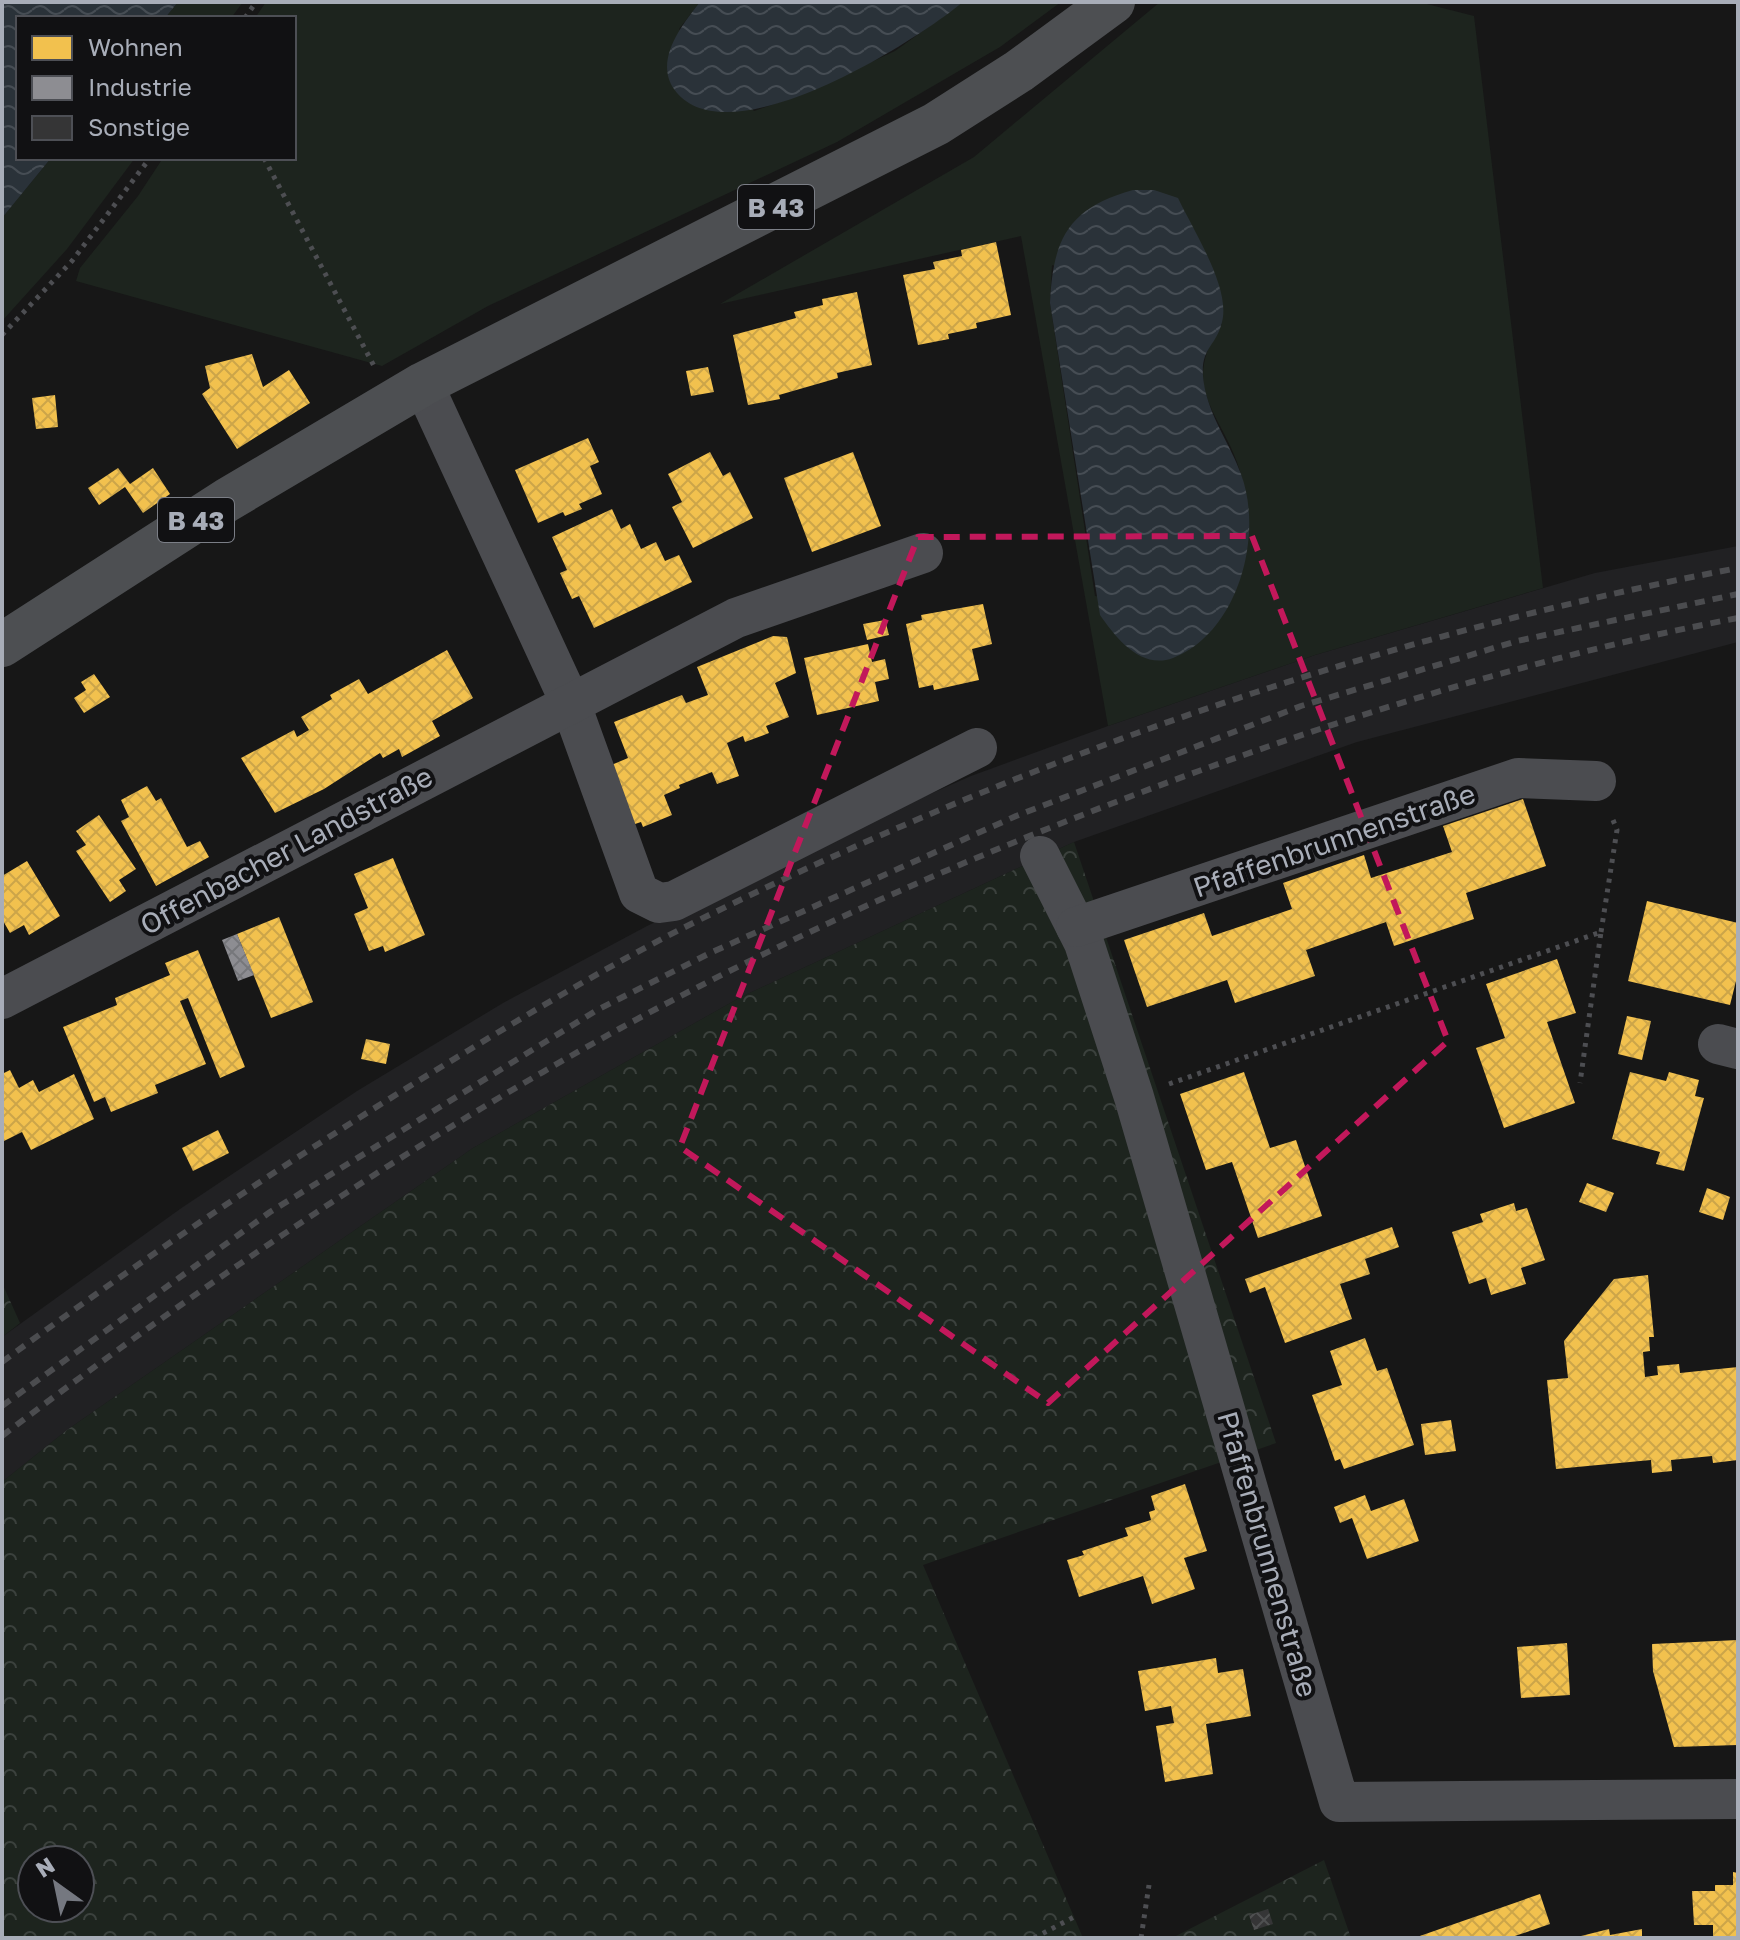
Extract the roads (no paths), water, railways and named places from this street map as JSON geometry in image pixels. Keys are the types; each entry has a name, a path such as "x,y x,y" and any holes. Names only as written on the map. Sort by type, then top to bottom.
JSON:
{"main road":[{"name":"B 43","path":"2,645 227,500 408,393 936,124 1019,71 1113,2"}],"street":[{"path":"408,393 570,702 639,893 659,903 674,901 977,748"},
{"name":"Offenbacher Landstraße","path":"2,999 736,618 923,553"},
{"name":"Pfaffenbrunnenstraße","path":"1076,927 1518,778 1596,781"},
{"name":"Pfaffenbrunnenstraße","path":"1040,856 1076,927 1134,1097 1339,1802 1738,1799"}],"water":[{"path":"2,2 178,2 167,16 16,16 16,160 49,160 2,218"},
{"path":"700,2 963,2 905,43 820,88 775,104 734,112 699,108 674,89 669,78 667,66 673,43"},
{"path":"1133,190 1154,190 1178,198 1216,276 1223,308 1222,322 1205,355 1204,384 1210,407 1241,474 1249,525 1247,553 1229,605 1214,627 1196,645 1161,661 1150,660 1130,650 1100,615 1050,303 1055,261 1068,229 1093,206"}],"railway":[{"path":"2,1362 232,1201 409,1087 626,958 806,869 934,812 1196,712 1464,630 1738,568"},
{"path":"2,1406 270,1212 597,1010 710,953 1016,816 1301,706 1517,641 1738,594"},
{"path":"2,1436 226,1273 459,1122 619,1029 830,922 1049,828 1329,726 1532,665 1738,618"}]}
